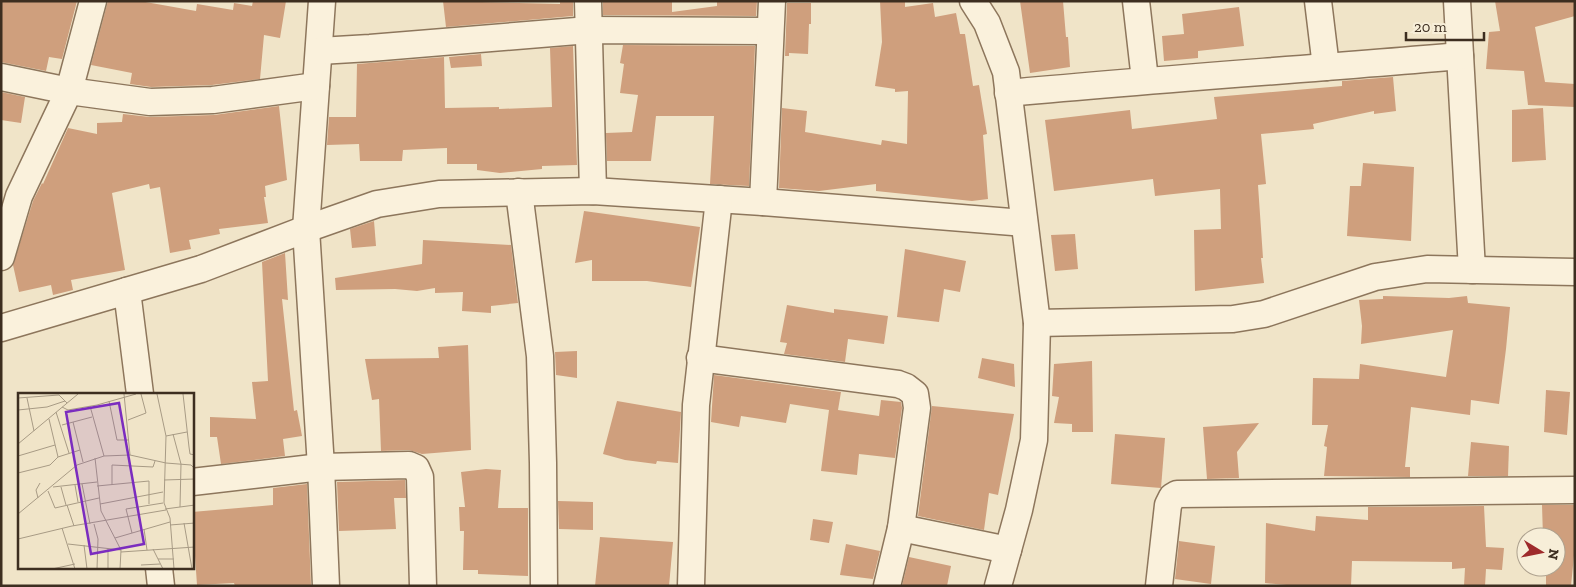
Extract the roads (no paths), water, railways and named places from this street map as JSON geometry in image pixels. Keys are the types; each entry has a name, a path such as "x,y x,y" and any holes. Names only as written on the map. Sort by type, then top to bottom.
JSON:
{"street":[{"path":"1,257 10,195 69,91 93,1"},
{"path":"322,1 306,229 321,466 326,586"},
{"path":"588,1 593,191"},
{"path":"764,202 772,1"},
{"path":"973,1 987,23 1006,72 1037,323 1034,440 1019,510 998,586"},
{"path":"1136,1 1145,80"},
{"path":"1318,1 1326,67"},
{"path":"1457,1 1472,270"},
{"path":"318,51 589,30 770,30"},
{"path":"1008,93 1145,80 1460,56"},
{"path":"1,77 69,91 159,101 213,100 316,86"},
{"path":"1,328 201,269 377,204 439,194 593,191 764,202 1024,223"},
{"path":"519,192 540,356 544,586"},
{"path":"691,586 696,406 719,199"},
{"path":"1037,323 1233,319 1264,314 1375,277 1427,269 1575,272"},
{"path":"127,291 140,393"},
{"path":"700,358 898,384 915,394 917,408 901,528 887,586"},
{"path":"194,482 321,466 408,465 416,468 420,477 422,586"},
{"path":"1160,586 1168,504 1172,497 1177,494 1575,490"},
{"path":"901,528 1008,550"},
{"path":"159,570 161,586"}]}
